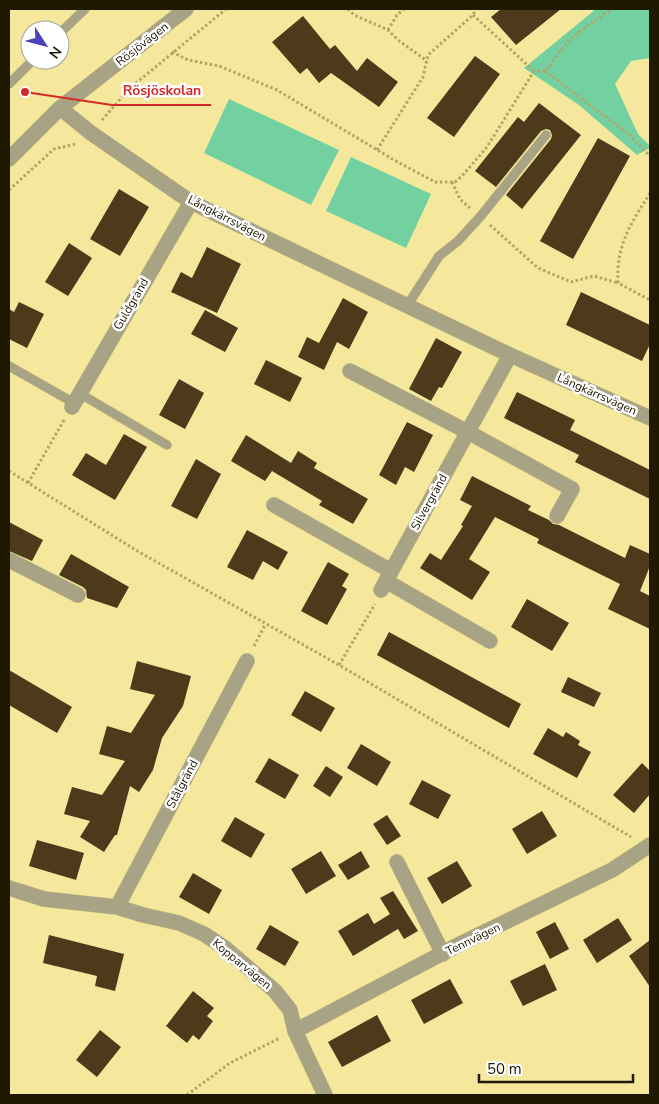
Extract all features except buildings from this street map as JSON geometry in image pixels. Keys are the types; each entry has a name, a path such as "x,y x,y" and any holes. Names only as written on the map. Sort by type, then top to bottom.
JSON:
{"street":[{"name":"Rösjövägen","path":"9,159 60,108 186,9"},
{"name":"Långkärrsvägen","path":"60,108 91,134 191,202 510,355 650,418"},
{"name":"Guldgränd","path":"75,401 191,202"},
{"name":"Silvergränd","path":"386,581 510,355"},
{"path":"350,371 468,432 572,489 557,516"},
{"path":"274,505 386,581 490,641"},
{"path":"9,560 78,594"},
{"name":"Stålgränd","path":"117,906 247,662"},
{"name":"Tennvägen","path":"295,1031 442,954 612,870 650,847"},
{"path":"397,862 442,954"},
{"name":"Kopparvägen","path":"9,888 44,899 117,906 144,915 179,923 204,934 225,948 276,991 290,1010 295,1031 325,1095"}],"lane":[{"path":"70,23 84,9"},
{"path":"9,84 23,70"},
{"path":"407,306 439,256 458,241 480,217 546,135"},
{"path":"9,366 75,401 167,445"}],"path":[{"path":"9,190 54,149 80,144 91,134 130,88 226,9"},
{"path":"348,9 354,15 388,30 398,40 427,61"},
{"path":"388,30 397,15 404,9"},
{"path":"377,150 424,77 428,55 473,15 476,9"},
{"path":"545,71 570,39 611,9"},
{"path":"473,15 534,71 545,71 627,133 650,156"},
{"path":"172,52 188,60 219,66 277,90 377,150 435,182 455,182 462,176 487,147 534,71"},
{"path":"452,182 460,199 538,268 571,282 594,276 618,283 650,300"},
{"path":"618,283 617,266 625,234 650,192"},
{"path":"28,483 75,401"},
{"path":"9,471 139,552 339,665 650,847"},
{"path":"339,665 373,608 386,581"},
{"path":"247,662 265,624"},
{"path":"187,1095 230,1063 295,1031"}],"green space":[{"path":"596,9 650,9 650,58 631,61 615,84 638,134 650,146 650,148 637,155 579,105 524,68"},
{"path":"229,99 339,150 311,205 204,153"},
{"path":"351,157 431,194 406,248 326,211"}],"place":[{"name":"Rösjöskolan","path":"25,92"}]}
